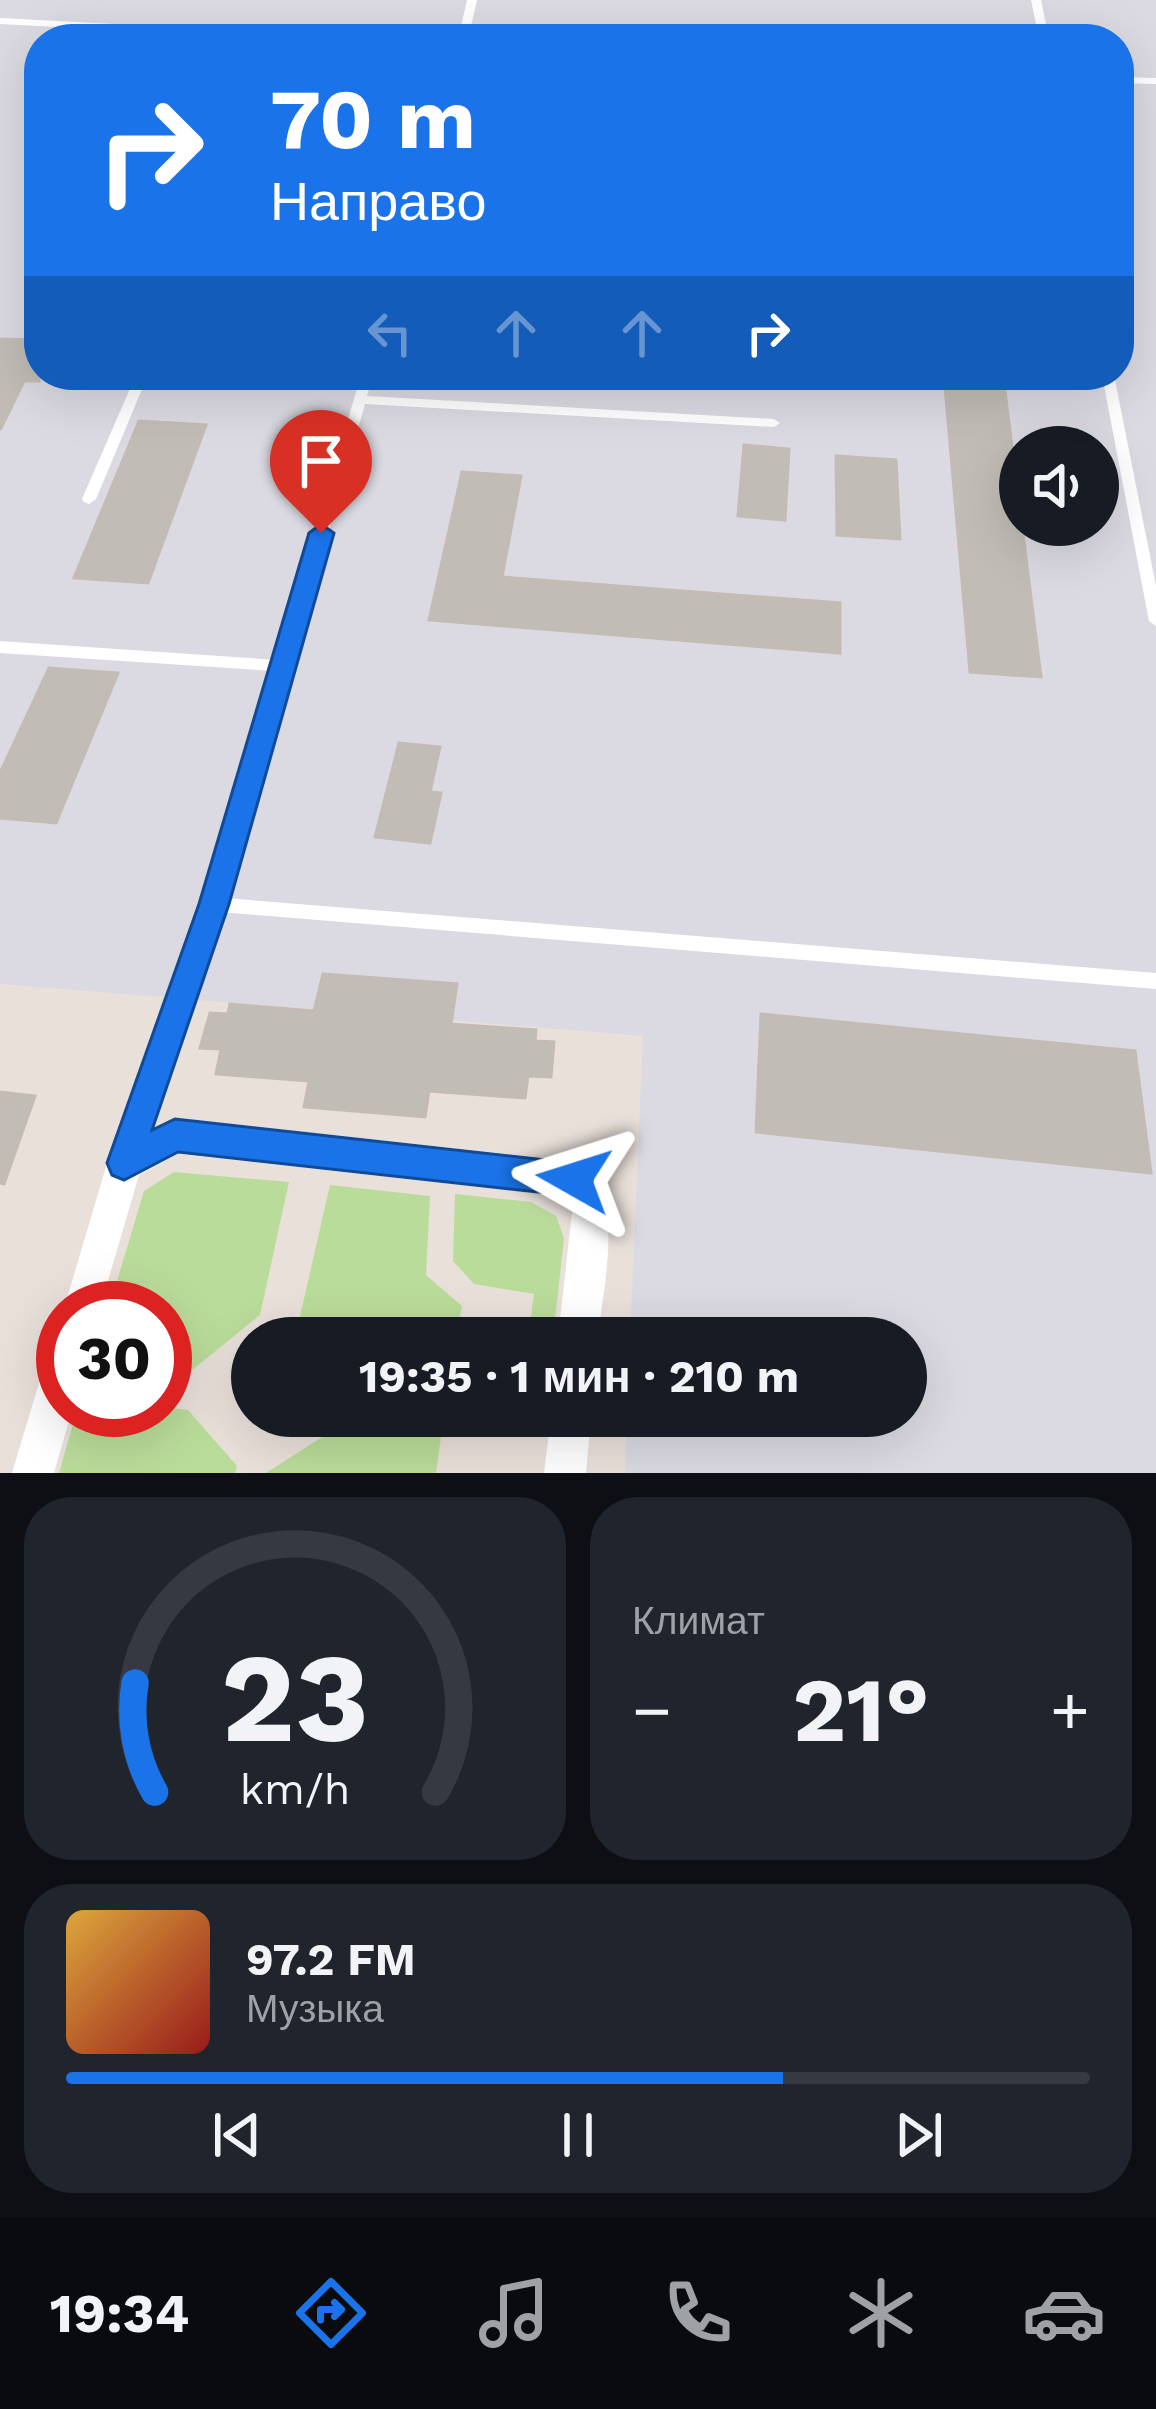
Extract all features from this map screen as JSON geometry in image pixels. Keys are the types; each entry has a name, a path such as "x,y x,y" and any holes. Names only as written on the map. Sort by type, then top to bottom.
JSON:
{"street":[{"path":"89,1281 124,1163 175,1136 574,1179 591,1208 580,1317"},
{"path":"33,1473 43,1437"},
{"path":"565,1473 569,1437"}],"lane":[{"path":"0,21 57,24"},
{"path":"89,499 136,390"},
{"path":"124,1163 214,904 362,390"},
{"path":"1111,390 1156,621"},
{"path":"359,400 774,423"},
{"path":"0,647 283,666"},
{"path":"214,904 1156,981"}],"shaded area":[{"path":"0,0 1156,0 1156,1473 625,1473 626,1437 927,1437 927,1317 631,1317 643,1036 0,984"}],"green space":[{"path":"174,1172 289,1182 260,1315 231,1317 231,1339 192,1370 192,1281 117,1281 144,1191"},
{"path":"330,1185 430,1196 426,1275 462,1306 460,1317 300,1317"},
{"path":"455,1194 531,1202 556,1216 564,1238 555,1317 531,1317 534,1294 474,1284 453,1261"},
{"path":"192,1415 237,1466 235,1473 59,1473 69,1437 192,1437"},
{"path":"322,1437 441,1437 436,1473 266,1473"}],"building":[{"path":"0,339 24,340 24,381 0,430"},
{"path":"945,390 1005,390 1009,426 999,426 999,546 1025,546 1041,677 970,672"},
{"path":"139,421 206,425 148,583 74,578"},
{"path":"744,445 789,449 785,520 738,516"},
{"path":"836,456 896,460 900,539 837,535"},
{"path":"462,472 521,476 502,577 840,603 840,653 429,620"},
{"path":"49,668 118,673 56,823 0,818 0,773"},
{"path":"399,743 440,747 430,792 441,793 430,843 375,837"},
{"path":"323,974 457,984 451,1024 536,1030 535,1041 554,1042 551,1077 528,1076 525,1098 429,1091 425,1117 304,1107 309,1081 216,1074 221,1049 200,1048 210,1013 228,1014 230,1004 314,1011"},
{"path":"761,1014 1135,1051 1151,1173 756,1132"},
{"path":"0,1092 35,1096 4,1184 0,1183"}],"route":[{"path":"321,533 214,904 124,1163 175,1136 574,1179"}]}
